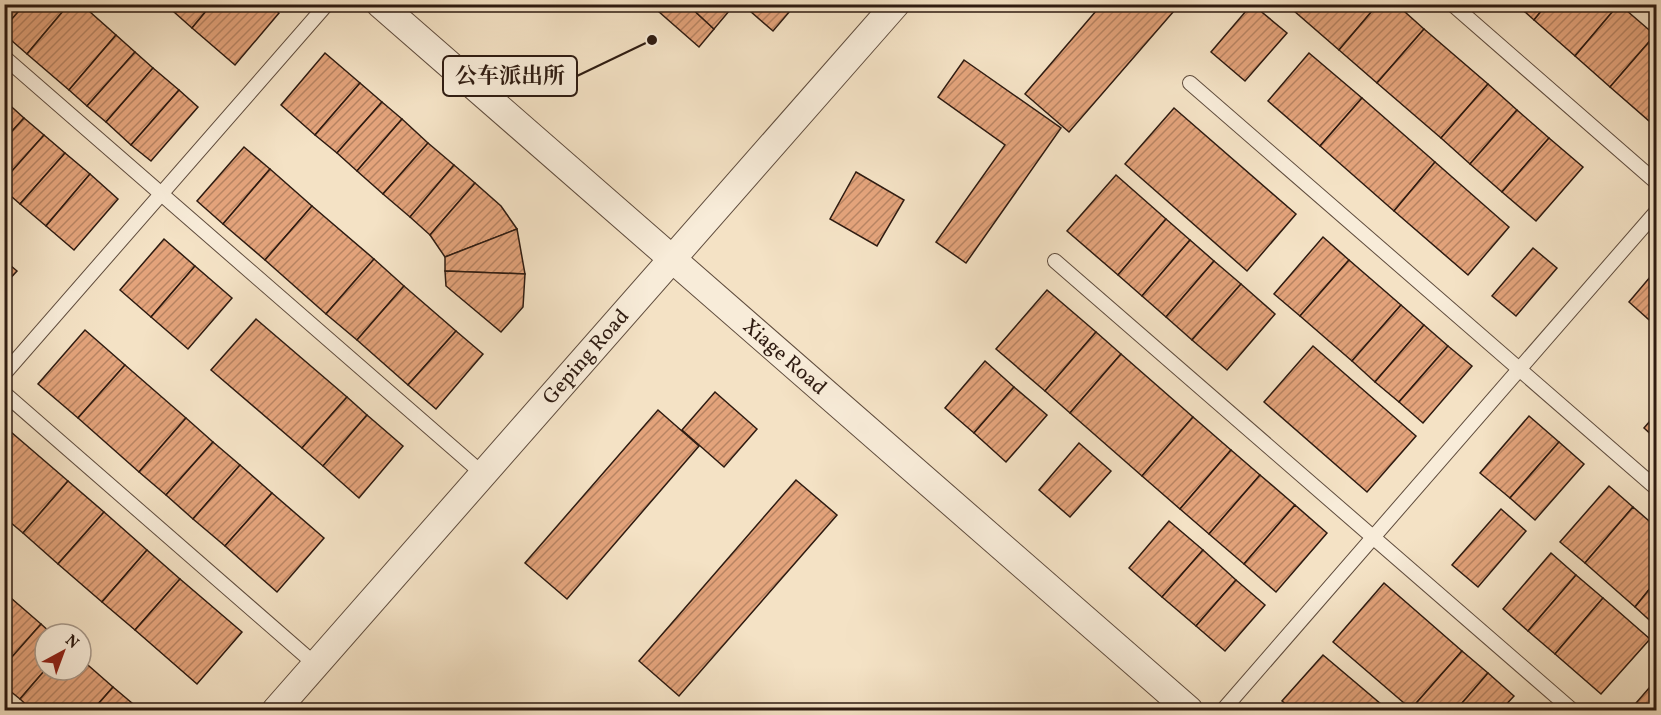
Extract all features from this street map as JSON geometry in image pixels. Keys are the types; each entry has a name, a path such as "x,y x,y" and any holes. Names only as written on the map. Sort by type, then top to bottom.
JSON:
{"street":[{"name":"Xiage Road","path":"380,4 1189,711"},
{"name":"Geping Road","path":"276,711 896,4"}],"lane":[{"path":"4,374 327,4"},
{"path":"1452,4 1656,182"},
{"path":"4,57 483,474"},
{"path":"1190,83 1656,488"},
{"path":"1223,711 1656,212"},
{"path":"1055,261 1572,711"},
{"path":"4,393 316,665"}],"building":[{"path":"4,4 25,4 4,28"},
{"path":"25,4 69,4 27,54 4,34 4,28"},
{"path":"69,4 81,4 116,35 69,90 27,54"},
{"path":"165,4 212,4 192,28"},
{"path":"212,4 269,4 279,13 235,65 192,28"},
{"path":"650,4 687,4 714,29 699,47"},
{"path":"687,4 735,4 714,29"},
{"path":"742,4 796,4 773,31"},
{"path":"1102,4 1180,4 1069,132 1025,94"},
{"path":"1252,4 1287,33 1245,81 1211,52"},
{"path":"1286,4 1378,4 1339,50"},
{"path":"1378,4 1396,4 1424,29 1377,83 1339,50"},
{"path":"1516,4 1547,4 1534,20"},
{"path":"1547,4 1619,4 1575,56 1534,20"},
{"path":"1619,4 1655,35 1610,87 1575,56"},
{"path":"1424,29 1488,84 1441,138 1377,83"},
{"path":"116,35 135,52 87,106 69,90"},
{"path":"1656,36 1656,127 1610,87"},
{"path":"135,52 153,68 106,122 87,106"},
{"path":"325,53 360,83 315,135 281,105"},
{"path":"1309,53 1362,98 1320,146 1268,101"},
{"path":"964,60 1061,128 966,263 936,242 1005,145 938,97"},
{"path":"153,68 179,90 131,145 106,122"},
{"path":"360,83 382,102 337,153 315,135"},
{"path":"1488,84 1517,110 1470,164 1441,138"},
{"path":"179,90 198,107 151,161 131,145"},
{"path":"1362,98 1435,162 1394,211 1320,146"},
{"path":"4,100 24,118 4,140"},
{"path":"382,102 402,119 357,171 337,153"},
{"path":"1174,108 1296,214 1247,271 1125,164"},
{"path":"1517,110 1549,138 1502,192 1470,164"},
{"path":"24,118 44,135 4,180 4,140"},
{"path":"402,119 428,143 383,194 357,171"},
{"path":"44,135 65,153 20,204 4,190 4,180"},
{"path":"1549,138 1583,167 1536,221 1502,192"},
{"path":"428,143 454,165 410,217 383,194"},
{"path":"244,147 270,169 223,224 197,201"},
{"path":"65,153 90,174 46,226 20,204"},
{"path":"1435,162 1509,227 1468,275 1394,211"},
{"path":"454,165 475,183 430,235 410,217"},
{"path":"270,169 312,206 265,260 223,224"},
{"path":"856,172 904,200 877,246 830,219"},
{"path":"90,174 118,199 74,250 46,226"},
{"path":"1116,175 1166,219 1118,275 1067,231"},
{"path":"475,183 501,206 517,229 445,257 430,235"},
{"path":"312,206 374,259 326,314 265,260"},
{"path":"1166,219 1190,240 1142,296 1118,275"},
{"path":"517,229 525,274 445,271 445,257"},
{"path":"1323,237 1349,260 1300,316 1274,294"},
{"path":"164,239 195,266 151,317 120,290"},
{"path":"1190,240 1214,261 1166,317 1142,296"},
{"path":"1533,248 1557,268 1516,316 1492,296"},
{"path":"374,259 404,286 357,340 326,314"},
{"path":"4,260 17,271 4,285"},
{"path":"1349,260 1401,305 1352,361 1300,316"},
{"path":"1214,261 1241,284 1192,340 1166,317"},
{"path":"195,266 232,298 188,349 151,317"},
{"path":"1656,270 1656,326 1629,302"},
{"path":"445,271 525,274 523,307 501,332 446,286"},
{"path":"1241,284 1275,314 1227,370 1192,340"},
{"path":"404,286 456,331 408,385 357,340"},
{"path":"1047,290 1096,332 1045,391 996,349"},
{"path":"1401,305 1424,325 1375,382 1352,361"},
{"path":"256,319 347,397 302,448 211,370"},
{"path":"1424,325 1448,346 1399,402 1375,382"},
{"path":"85,330 125,365 78,418 38,384"},
{"path":"456,331 483,354 436,409 408,385"},
{"path":"1096,332 1121,354 1070,413 1045,391"},
{"path":"1313,346 1416,436 1367,492 1264,402"},
{"path":"1448,346 1472,366 1423,423 1399,402"},
{"path":"1121,354 1193,417 1142,476 1070,413"},
{"path":"985,361 1014,387 974,433 945,408"},
{"path":"125,365 186,418 139,472 78,418"},
{"path":"1014,387 1047,415 1006,462 974,433"},
{"path":"715,392 757,429 724,467 682,430"},
{"path":"347,397 367,415 323,466 302,448"},
{"path":"658,410 699,446 567,599 525,563"},
{"path":"1656,414 1656,439 1644,428"},
{"path":"367,415 403,446 359,498 323,466"},
{"path":"1529,416 1559,442 1510,498 1480,473"},
{"path":"1193,417 1231,450 1180,509 1142,476"},
{"path":"186,418 213,442 166,495 139,472"},
{"path":"4,426 68,481 23,533 4,517"},
{"path":"213,442 240,465 193,519 166,495"},
{"path":"1559,442 1584,464 1535,520 1510,498"},
{"path":"1079,443 1111,471 1070,517 1039,490"},
{"path":"1231,450 1260,475 1209,534 1180,509"},
{"path":"240,465 272,493 225,546 193,519"},
{"path":"1260,475 1295,505 1244,564 1209,534"},
{"path":"796,480 837,515 679,696 639,661"},
{"path":"68,481 104,512 58,564 23,533"},
{"path":"1609,486 1633,507 1585,563 1560,542"},
{"path":"272,493 324,538 277,592 225,546"},
{"path":"1295,505 1327,533 1276,592 1244,564"},
{"path":"1633,507 1656,527 1656,581 1635,607 1585,563"},
{"path":"1501,509 1526,531 1478,587 1452,565"},
{"path":"104,512 147,550 102,602 58,564"},
{"path":"1169,521 1203,550 1162,597 1129,568"},
{"path":"147,550 180,579 135,630 102,602"},
{"path":"1203,550 1236,580 1196,626 1162,597"},
{"path":"1551,553 1576,575 1528,631 1503,609"},
{"path":"1576,575 1603,598 1555,654 1528,631"},
{"path":"180,579 242,632 197,684 135,630"},
{"path":"1236,580 1265,605 1225,651 1196,626"},
{"path":"1656,581 1656,626 1635,607"},
{"path":"1384,583 1462,651 1411,709 1333,642"},
{"path":"4,592 39,622 33,622 33,633 4,666"},
{"path":"1603,598 1650,639 1601,694 1555,654"},
{"path":"33,633 35,682 20,699 4,686 4,666"},
{"path":"1462,651 1488,673 1456,710 1411,709"},
{"path":"1323,655 1388,710 1293,710 1282,701"},
{"path":"93,670 113,687 93,710 32,710 20,699 35,682 93,682"},
{"path":"1488,673 1514,696 1501,710 1456,710"},
{"path":"1656,680 1656,710 1630,710"},
{"path":"113,687 139,709 93,710"}],"place":[{"name":"公车派出所","path":"652,40"}]}
